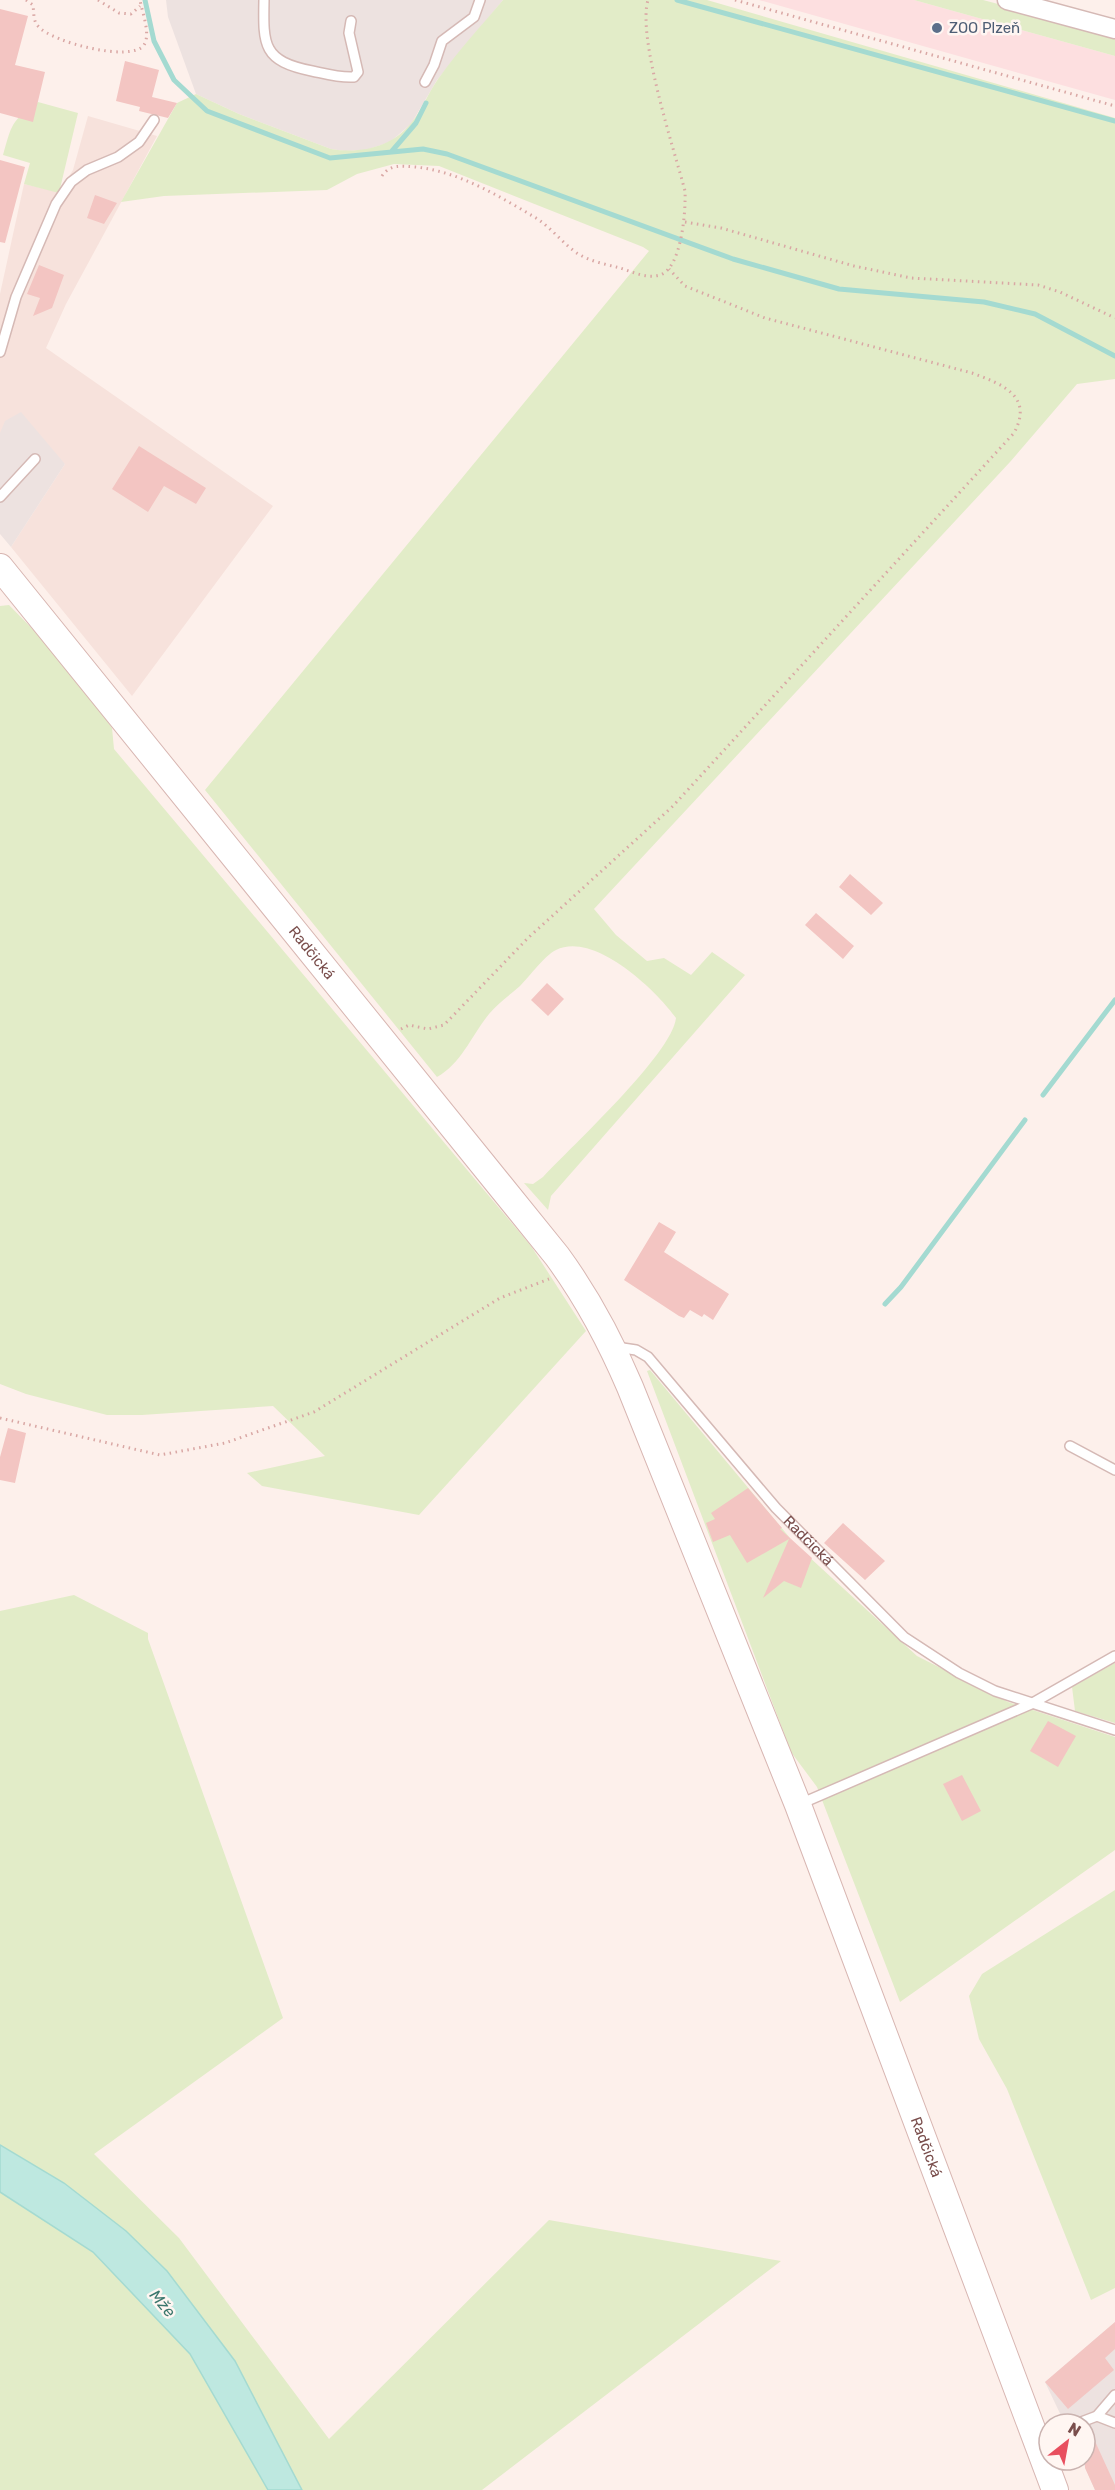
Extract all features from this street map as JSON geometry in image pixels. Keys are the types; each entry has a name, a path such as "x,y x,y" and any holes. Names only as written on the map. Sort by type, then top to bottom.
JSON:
{"street":[{"path":"1007,0 1115,29"},
{"name":"Radčická","path":"0,567 568,1271 590,1305 612,1347 798,1805 1037,2424"},
{"name":"Radčická","path":"1051,2472 1055,2490"}],"lane":[{"path":"264,0 266,39 271,55 283,64 306,70 344,78 354,77 358,72 349,33 351,21"},
{"path":"425,82 434,65 442,41 474,17 480,0"},
{"path":"0,352 16,297 56,204 71,182 87,170 118,157 139,142 154,120"},
{"path":"0,497 35,459"},
{"name":"Radčická","path":"612,1347 636,1350 648,1357 776,1508 904,1637 959,1672 995,1691 1115,1730"},
{"path":"1070,1446 1115,1470"},
{"path":"798,1805 1031,1704 1115,1656"},
{"path":"1115,2395 1097,2416 1115,2423"}],"path":[{"path":"26,0 33,5 35,23 40,29 60,41 91,50 130,51 141,49 147,36 140,0"},
{"path":"98,0 119,13 131,14 141,6"},
{"path":"382,176 386,170 395,166 434,170 451,175 535,218 551,228 574,251 586,258 647,276 663,274 669,269 685,222 685,191 656,79 645,23 648,0"},
{"path":"735,0 1115,106"},
{"path":"685,222 721,228 855,266 911,278 1038,285 1060,292 1115,318"},
{"path":"388,1048 404,1025 428,1029 444,1025 528,938 673,806 1014,433 1021,420 1017,399 997,382 972,373 765,318 684,286 669,269"},
{"path":"0,1418 160,1455 225,1443 314,1412 500,1298 568,1271"}],"shaded area":[{"path":"166,0 503,0 437,80 411,124 390,142 366,150 345,151 331,149 239,114 196,94 168,17"},
{"name":"ZOO Plzeň","path":"759,0 914,0 1115,56 1115,100"},
{"path":"88,116 157,136 66,304 46,348 273,506 132,696 11,547 65,464 0,433 0,294 24,184 59,192 73,170"},
{"path":"21,412 65,464 11,547 0,534 0,433 5,421"},
{"path":"1115,2322 1115,2490 1095,2490 1087,2472 1097,2472 1097,2412 1059,2412 1045,2382"}],"green space":[{"path":"503,0 707,0 1115,118 1115,379 1077,384 1010,462 594,909 616,935 647,961 664,958 691,975 712,952 745,975 551,1196 548,1210 524,1183 533,1184 543,1177 597,1123 658,1054 676,1018 667,1006 623,966 605,956 588,949 571,946 556,950 493,1010 460,1057 437,1077 205,790 649,251 439,166 394,164 357,174 327,190 164,196 121,202 177,103 196,94 239,114 331,149 364,149 395,138 411,123 434,84"},
{"path":"914,0 983,0 1115,35 1115,56"},
{"path":"38,102 78,113 59,193 24,184 30,163 3,155 8,136 17,119"},
{"path":"9,605 56,653 86,691 112,728 114,749 531,1246 586,1331 419,1515 262,1486 247,1473 325,1456 273,1406 142,1415 107,1415 26,1394 0,1384 0,606"},
{"path":"650,1370 795,1544 917,1656 1008,1702 1115,1737 1115,1850 900,2002 817,1787 791,1752 647,1371"},
{"path":"74,1595 148,1633 148,1639 283,2018 94,2154 179,2238 329,2439 549,2220 781,2261 482,2490 302,2490 235,2361 126,2231 64,2183 0,2145 0,1611"},
{"path":"1115,1663 1115,1723 1075,1711 1072,1687"},
{"path":"1115,1890 1115,2288 1091,2300 1007,2089 979,2039 969,1996 982,1974"},
{"path":"0,2192 93,2252 190,2354 268,2490 0,2490"}],"water":[{"name":"Mže","path":"0,2145 64,2183 126,2231 167,2271 235,2361 302,2490 268,2490 190,2354 93,2252 0,2192"}],"building":[{"path":"0,9 28,16 15,65 45,72 33,122 0,113"},
{"path":"125,61 159,70 152,97 177,103 168,118 139,111 140,107 116,101"},
{"path":"0,160 25,167 5,243 0,242"},
{"path":"95,195 117,203 104,224 87,218"},
{"path":"39,265 64,275 52,308 33,316 40,298 27,294"},
{"path":"139,446 206,488 196,504 164,486 148,512 112,489"},
{"path":"850,874 883,903 871,915 839,887"},
{"path":"816,913 854,946 843,959 805,925"},
{"path":"547,983 564,999 548,1016 531,1000"},
{"path":"659,1222 676,1232 664,1252 729,1294 713,1320 704,1314 702,1317 690,1310 684,1318 679,1316 624,1280"},
{"path":"8,1428 26,1433 15,1483 0,1480 0,1457"},
{"path":"748,1488 782,1528 780,1529 812,1558 801,1588 784,1581 763,1598 789,1539 747,1563 730,1535 713,1542 706,1523 715,1519 711,1513"},
{"path":"843,1523 885,1561 865,1580 824,1543"},
{"path":"1048,1721 1076,1736 1058,1767 1030,1751"},
{"path":"962,1775 981,1811 962,1821 943,1784"},
{"path":"1115,2322 1115,2349 1105,2358 1114,2370 1068,2409 1045,2382"},
{"path":"1097,2446 1115,2485 1115,2490 1095,2490 1087,2472 1097,2472"}],"waterway":[{"path":"145,0 154,41 174,80 207,111 330,158 423,149 447,154 733,259 839,289 984,302 1035,314 1115,356"},
{"path":"677,0 1115,121"},
{"path":"392,151 416,123 426,103"},
{"path":"1043,1095 1115,1000"},
{"path":"885,1304 901,1287 1025,1120"}],"place":[{"name":"ZOO Plzeň","path":"937,28"}]}
